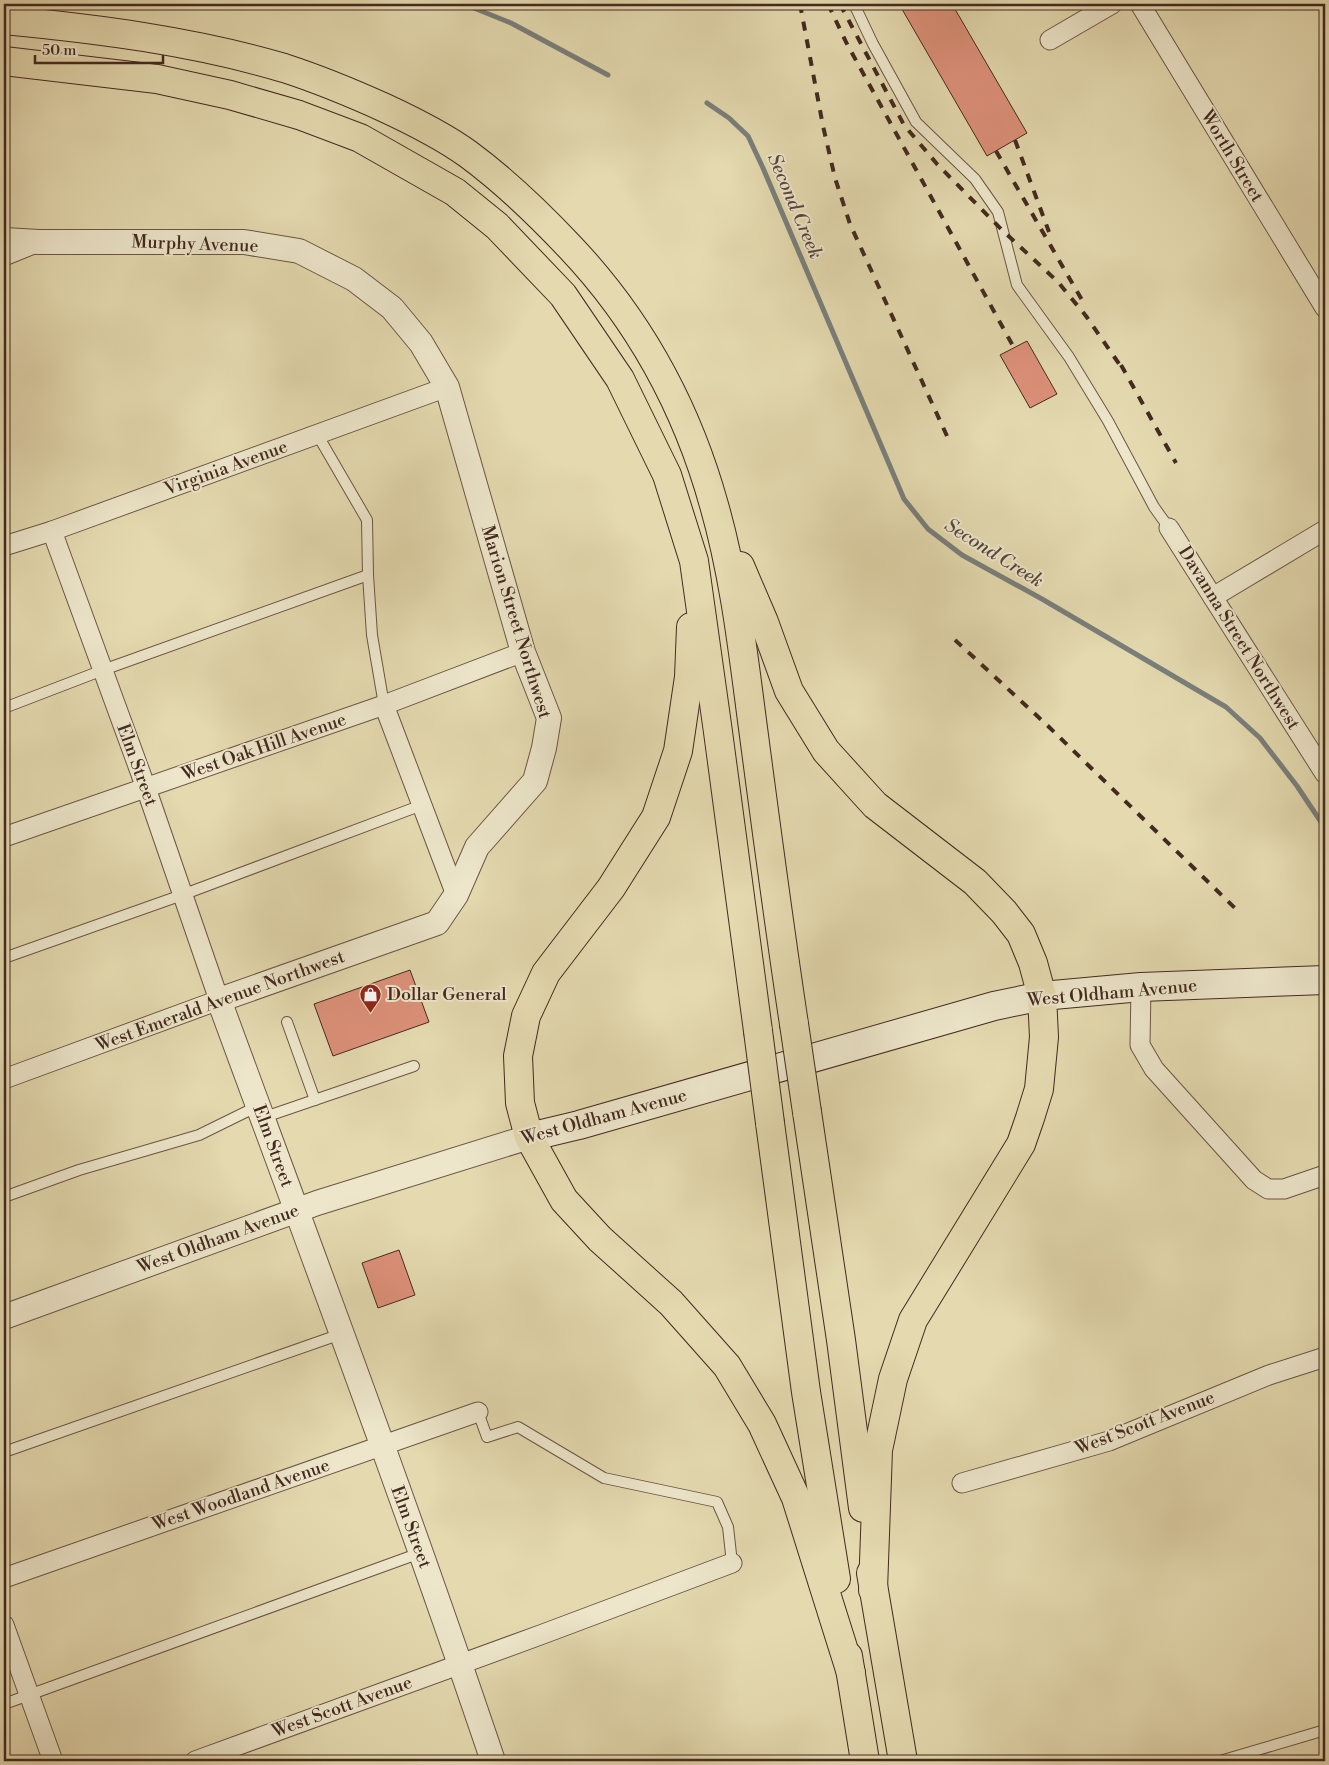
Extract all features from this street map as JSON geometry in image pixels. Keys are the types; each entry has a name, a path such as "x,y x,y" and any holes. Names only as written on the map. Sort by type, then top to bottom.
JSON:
{"highway":[{"path":"4,20 133,35 223,52 285,69 346,90 407,118 466,152 528,202 596,275 648,347 683,413 714,505 764,622 789,691 826,751 875,805 976,882 1004,912 1020,934 1034,963 1042,996 1044,1036 1039,1089 1020,1144 913,1320 893,1378 878,1450 873,1590"},
{"path":"4,61 157,79 230,95 299,115 360,138 455,192 497,226 563,295 620,379 667,475 694,561 806,1392 865,1761"},
{"path":"714,505 736,604 778,915 841,1340 873,1590 903,1761"},
{"path":"694,561 689,677 678,751 656,817 610,888 546,973 526,1016 518,1056 520,1103 529,1137 564,1200 600,1239 671,1302 727,1366 762,1424 796,1498 851,1673"}],"main road":[{"name":"West Oldham Avenue","path":"529,1137 588,1122 994,1006 1042,996 1141,987 1325,980"}],"street":[{"path":"1050,40 1112,4"},
{"name":"Worth Street","path":"1140,4 1325,308"},
{"name":"Murphy Avenue","path":"4,240 39,242 244,242 299,251 354,279 392,308 421,343 447,387"},
{"path":"4,256 39,242"},
{"name":"Virginia Avenue","path":"4,546 52,531 447,387"},
{"name":"Marion Street Northwest","path":"437,923 456,895 477,847 535,781 544,748 549,718 523,652 447,387"},
{"name":"Davanna Street Northwest","path":"1169,528 1325,774"},
{"path":"1213,597 1325,530"},
{"name":"Elm Street","path":"52,531 146,788 219,1000 382,1446 493,1761"},
{"name":"West Oak Hill Avenue","path":"4,837 384,705 523,652"},
{"path":"384,705 456,895"},
{"name":"West Emerald Avenue Northwest","path":"4,1079 437,923"},
{"path":"1141,987 1140,1044 1154,1069 1254,1180 1268,1189 1284,1189 1325,1175"},
{"name":"West Oldham Avenue","path":"4,1317 296,1211 529,1137"},
{"name":"West Scott Avenue","path":"962,1483 1109,1441 1270,1375 1325,1357"},
{"name":"West Woodland Avenue","path":"4,1578 478,1412"},
{"name":"West Scott Avenue","path":"195,1761 732,1563"},
{"path":"4,1625 53,1761"}],"lane":[{"path":"854,4 873,44 916,122 975,178 998,212 1017,285 1069,357 1108,421 1154,507 1169,528"},
{"path":"317,434 367,520 372,635 384,705"},
{"path":"4,708 103,670 368,575"},
{"path":"4,958 422,805"},
{"path":"288,1022 315,1100"},
{"path":"4,1197 79,1170 199,1135 260,1112 315,1100 414,1066"},
{"path":"4,1452 341,1334"},
{"path":"478,1412 487,1437 518,1426 604,1478 717,1502 728,1527 732,1563"},
{"path":"4,1704 420,1553"},
{"path":"1220,1761 1325,1730"}],"building":[{"path":"899,4 952,4 1027,133 987,156"},
{"path":"1027,341 1057,394 1030,408 1000,355"},
{"name":"Dollar General","path":"410,970 429,1022 333,1056 314,1004"},
{"path":"399,1250 415,1295 378,1308 362,1263"}],"waterway":[{"name":"Second Creek","path":"464,4 511,23 608,75"},
{"name":"Second Creek","path":"707,103 729,118 748,136 904,499 928,529 962,555 1042,599 1226,707 1260,738 1297,786 1325,828"}],"railway":[{"path":"800,4 823,126 835,178 850,224 947,436"},
{"path":"828,4 847,44 1013,346"},
{"path":"840,4 904,125 937,164 1002,230 1058,282 1086,316 1124,371"},
{"path":"1015,140 1049,232"},
{"path":"996,151 1086,307"},
{"path":"1121,365 1176,463"},
{"path":"955,640 1048,726 1240,913"}],"place":[{"name":"Dollar General","path":"371,1013"}]}
